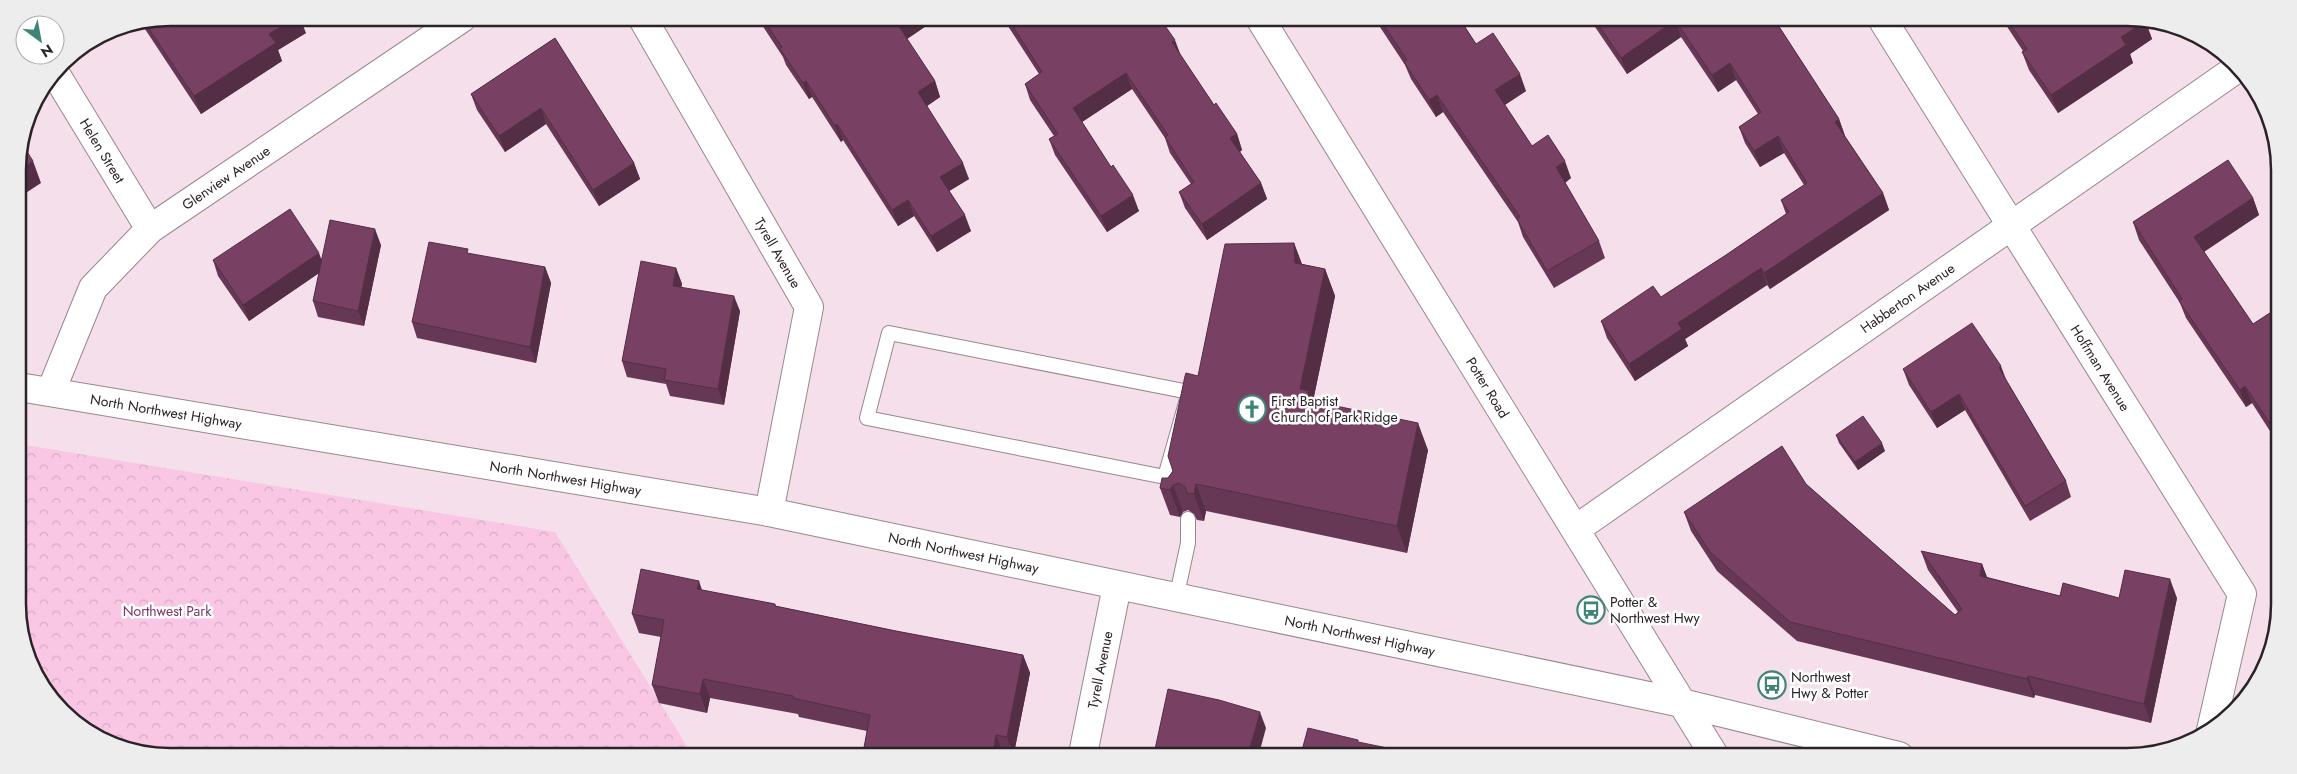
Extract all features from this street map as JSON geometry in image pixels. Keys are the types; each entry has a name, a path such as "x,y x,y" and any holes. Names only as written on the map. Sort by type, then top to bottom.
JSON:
{"street":[{"name":"Potter Road","path":"1265,26 1709,747"},
{"name":"Hoffman Avenue","path":"1887,26 2242,594 2214,718"},
{"name":"Glenview Avenue","path":"50,391 93,288 150,229 449,27"},
{"name":"Tyrell Avenue","path":"647,27 809,307 770,512"},
{"name":"Habberton Avenue","path":"1576,529 2232,72"},
{"name":"Helen Street","path":"59,80 150,229"},
{"name":"North Northwest Highway","path":"26,389 50,391 770,512 1682,703 1863,747"},
{"name":"Tyrell Avenue","path":"1084,748 1117,586"}],"lane":[{"path":"1166,477 867,418 889,333 1189,392 1166,477 1171,491"},
{"path":"1176,598 1188,543 1188,519"}],"green space":[{"name":"Northwest Park","path":"26,445 555,532 688,748 152,747 115,737 90,723 62,699 41,667 29,632 26,603"}],"building":[{"path":"1166,26 1175,40 1172,42 1214,105 1216,103 1237,134 1230,138 1261,183 1202,224 1179,192 1194,182 1165,137 1168,135 1126,73 1073,108 1111,167 1113,165 1133,195 1101,216 1049,139 1058,134 1025,84 1042,72 1013,27"},
{"path":"1385,26 1464,26 1476,44 1493,33 1520,74 1495,90 1532,146 1548,135 1565,161 1556,167 1599,241 1547,271 1517,219 1520,217 1437,95 1429,100 1404,62 1407,60"},
{"path":"1600,26 1667,26 1621,58"},
{"path":"1679,26 1779,26 1839,119 1835,122 1883,193 1764,273 1761,268 1678,323 1682,329 1629,364 1601,321 1653,286 1661,297 1726,255 1789,212 1781,200 1807,183 1778,136 1754,151 1739,127 1761,112 1730,63 1712,75"},
{"path":"2012,26 2137,27 2121,37 2126,45 2051,95 2022,52 2027,49"},
{"path":"280,27 269,34 276,43 194,96 149,28"},
{"path":"768,27 899,27 935,81 918,92 963,163 940,177 965,215 931,236 908,200 892,210 837,124 835,126 806,81 803,83 780,49 782,47"},
{"path":"555,38 634,163 593,190 541,108 499,136 471,94"},
{"path":"27,152 33,161 27,165"},
{"path":"2228,160 2253,198 2194,237 2253,324 2271,312 2271,425 2245,386 2240,390 2179,301 2182,299 2133,222"},
{"path":"290,209 319,253 243,305 213,260"},
{"path":"330,220 375,229 358,311 313,301"},
{"path":"429,242 468,249 467,253 545,267 530,347 412,322"},
{"name":"First Baptist Church of Park Ridge","path":"1294,243 1295,263 1325,269 1300,389 1309,391 1307,400 1418,423 1397,526 1196,484 1194,494 1187,493 1185,487 1179,483 1173,485 1170,490 1160,488 1162,478 1168,478 1173,471 1168,456 1185,376 1186,373 1198,376 1225,244"},
{"path":"641,261 676,268 673,286 734,296 718,389 664,380 666,369 622,361"},
{"path":"1972,323 2001,366 1999,368 2066,481 2025,506 1959,394 1931,412 1903,369"},
{"path":"1863,416 1882,443 1855,462 1836,435"},
{"path":"1782,446 1806,484 1955,615 1962,609 1921,551 1982,564 1980,576 2060,596 2063,583 2119,598 2125,570 2170,579 2144,704 2028,676 2027,679 1790,622 1710,552 1684,512"},
{"path":"641,569 699,581 697,589 896,631 1023,655 1007,737 996,735 994,748 864,748 870,715 793,698 793,696 703,679 700,694 652,685 664,620 632,614"},
{"path":"1168,689 1219,700 1260,712 1250,747 1155,747"},
{"path":"1308,728 1384,747 1303,747"}],"place":[{"name":"First Baptist Church of Park Ridge","path":"1252,409"},
{"name":"Potter & Northwest Hwy","path":"1591,610"},
{"name":"Northwest Hwy & Potter","path":"1772,685"}]}
